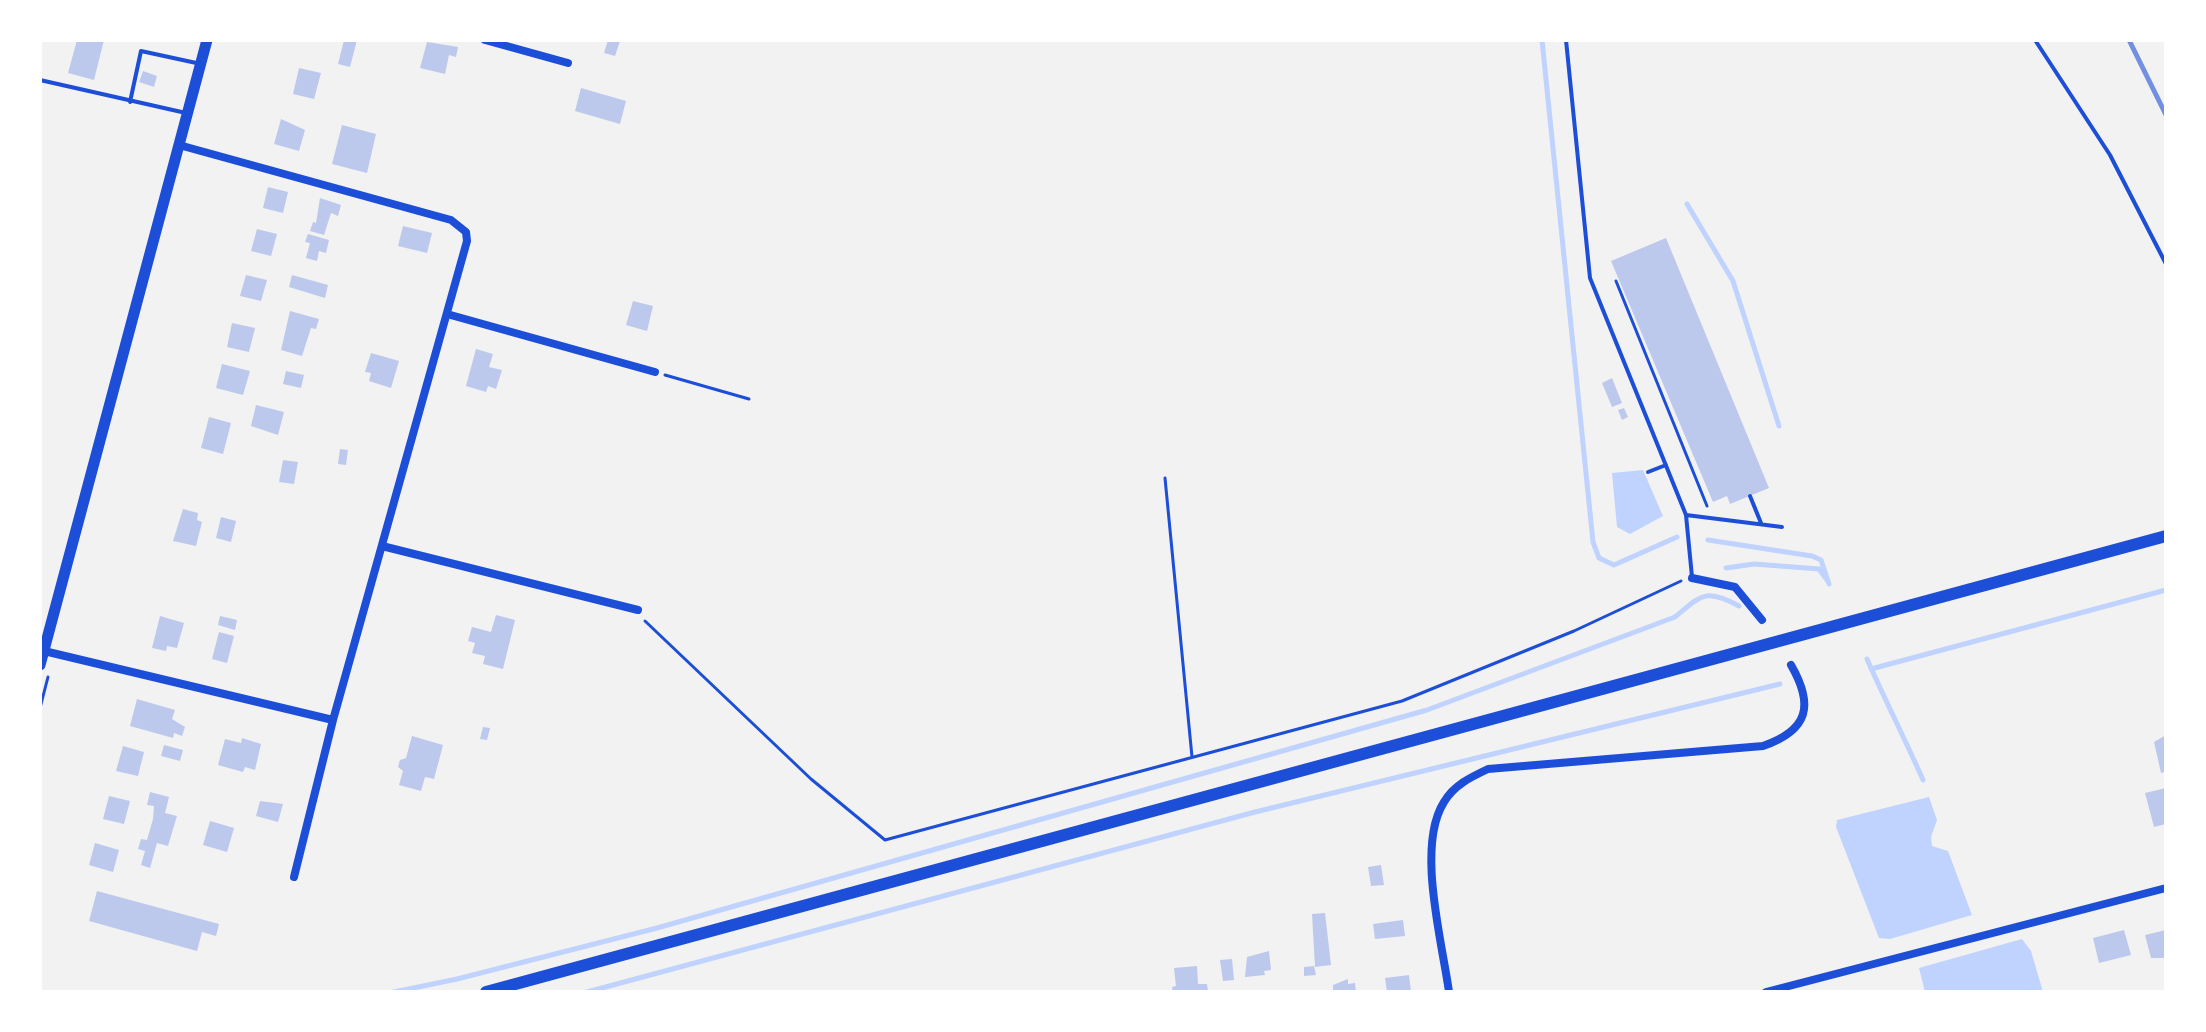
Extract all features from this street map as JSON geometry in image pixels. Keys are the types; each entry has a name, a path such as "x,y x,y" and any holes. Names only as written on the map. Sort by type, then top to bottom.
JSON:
{"main road":[{"path":"40,665 207,40"},
{"path":"486,992 2166,536"}],"street":[{"path":"485,40 568,63"},
{"path":"179,145 458,223 466,232 467,241 333,720 294,877"},
{"path":"447,314 655,372"},
{"path":"382,546 638,610"},
{"path":"1692,578 1735,587 1762,620"},
{"path":"44,651 333,720"},
{"path":"1449,992 1431,855 1433,823 1445,800 1465,780 1488,769 1763,746 1787,734 1800,722 1804,713 1805,693 1791,665"},
{"path":"1766,992 2166,888"}],"lane":[{"path":"1566,40 1590,278 1686,515 1692,578"},
{"path":"2035,40 2110,155 2166,264"},
{"path":"130,102 141,51 201,64"},
{"path":"40,80 187,113"},
{"path":"1648,472 1666,465"},
{"path":"1750,496 1762,524"},
{"path":"1686,515 1782,527"}],"path":[{"path":"1616,281 1709,518"},
{"path":"655,372 749,399"},
{"path":"1682,445 1689,443"},
{"path":"1165,478 1192,757"},
{"path":"638,610 651,629 711,682 735,709 885,840 1402,701 1574,631 1661,588 1692,578"}],"water":[{"path":"1643,470 1663,516 1630,534 1617,527 1612,473"},
{"path":"1929,797 1937,820 1931,837 1932,846 1948,851 1972,915 1890,939 1879,938 1836,827 1837,820"},
{"path":"2022,939 2031,951 2043,992 1925,992 1919,968"}],"building":[{"path":"77,40 104,40 94,80 68,73"},
{"path":"344,40 357,40 350,67 338,64"},
{"path":"608,40 620,41 615,56 604,53"},
{"path":"427,42 458,47 456,57 449,55 445,74 420,68"},
{"path":"299,68 321,73 314,99 293,94"},
{"path":"143,71 157,76 154,87 139,82"},
{"path":"581,88 626,101 620,124 575,111"},
{"path":"281,119 305,130 299,151 274,144"},
{"path":"342,125 376,134 367,173 332,164"},
{"path":"268,187 288,192 283,213 263,208"},
{"path":"320,198 341,205 338,216 331,213 324,235 310,231 313,222 316,223"},
{"path":"403,226 432,233 427,253 398,246"},
{"path":"257,229 277,234 271,256 251,251"},
{"path":"308,234 329,240 326,253 319,251 317,261 306,258 310,243 305,242"},
{"path":"1666,238 1769,488 1730,504 1727,496 1713,502 1611,261"},
{"path":"246,275 267,280 261,301 240,296"},
{"path":"292,275 328,285 325,298 289,287"},
{"path":"633,301 653,306 647,331 626,325"},
{"path":"290,311 319,319 316,329 311,328 302,356 281,350"},
{"path":"232,323 255,328 249,352 227,347"},
{"path":"476,349 493,354 489,367 502,370 496,389 488,386 486,392 466,386"},
{"path":"371,353 399,361 391,388 369,381 371,373 365,372"},
{"path":"222,364 250,371 243,395 216,388"},
{"path":"286,371 304,375 301,388 283,384"},
{"path":"1612,378 1622,403 1612,407 1602,383"},
{"path":"256,405 284,412 278,435 251,426"},
{"path":"1624,408 1628,417 1622,420 1618,410"},
{"path":"209,417 231,423 223,454 201,448"},
{"path":"340,449 348,450 346,465 338,464"},
{"path":"283,460 298,462 294,484 279,482"},
{"path":"183,509 198,513 197,520 202,522 196,546 173,541"},
{"path":"221,517 236,521 231,542 216,538"},
{"path":"496,615 515,620 503,669 483,664 485,656 472,653 475,643 468,641 472,627 491,632"},
{"path":"160,616 184,623 177,648 167,646 166,651 152,648"},
{"path":"220,616 237,620 235,630 218,625"},
{"path":"219,632 234,636 227,663 212,659"},
{"path":"137,699 175,710 172,719 185,727 182,736 174,733 173,738 130,726"},
{"path":"483,727 490,728 487,740 480,739"},
{"path":"2166,735 2166,771 2161,773 2154,742"},
{"path":"412,736 443,745 434,779 425,777 421,791 399,785 403,771 398,767 400,760 406,758"},
{"path":"242,738 261,744 255,770 245,767 243,772 218,765 225,739 241,743"},
{"path":"164,745 183,750 180,761 161,756"},
{"path":"123,746 144,752 138,776 116,771"},
{"path":"2166,788 2166,824 2154,827 2145,793"},
{"path":"150,792 169,797 165,813 177,816 168,846 157,843 150,868 141,865 145,851 138,849 141,839 147,840 153,819 154,806 147,805"},
{"path":"109,796 130,801 124,824 103,819"},
{"path":"260,801 283,804 278,822 256,816"},
{"path":"210,821 234,828 227,852 203,845"},
{"path":"95,843 119,850 113,872 89,865"},
{"path":"1381,865 1384,885 1371,886 1368,867"},
{"path":"97,891 219,924 216,936 202,932 197,951 89,921"},
{"path":"1325,913 1331,965 1315,967 1312,914"},
{"path":"1403,920 1405,936 1375,939 1373,924"},
{"path":"2124,930 2131,955 2099,963 2093,938"},
{"path":"2166,930 2165,958 2151,958 2145,935"},
{"path":"1269,951 1271,970 1264,971 1265,975 1245,977 1247,957"},
{"path":"1232,959 1234,980 1223,981 1220,960"},
{"path":"1197,966 1198,984 1207,984 1208,992 1173,992 1172,987 1176,986 1174,968"},
{"path":"1314,966 1316,975 1304,976 1304,967"},
{"path":"1409,975 1411,992 1387,992 1385,978"},
{"path":"1348,979 1348,984 1355,983 1356,992 1333,992 1333,985"}],"waterway":[{"path":"1542,40 1593,542 1599,558 1614,565 1677,537"},
{"path":"1687,204 1733,281 1779,426"},
{"path":"1708,540 1812,556 1821,560 1829,584"},
{"path":"1726,568 1754,564 1819,569 1827,580"},
{"path":"1871,669 2166,590"},
{"path":"394,992 657,928 1427,710 1675,617 1704,596 1718,597 1739,606"},
{"path":"1867,659 1923,780"},
{"path":"587,992 1255,812 1780,684"}],"railway":[{"path":"2129,40 2166,115"}]}
